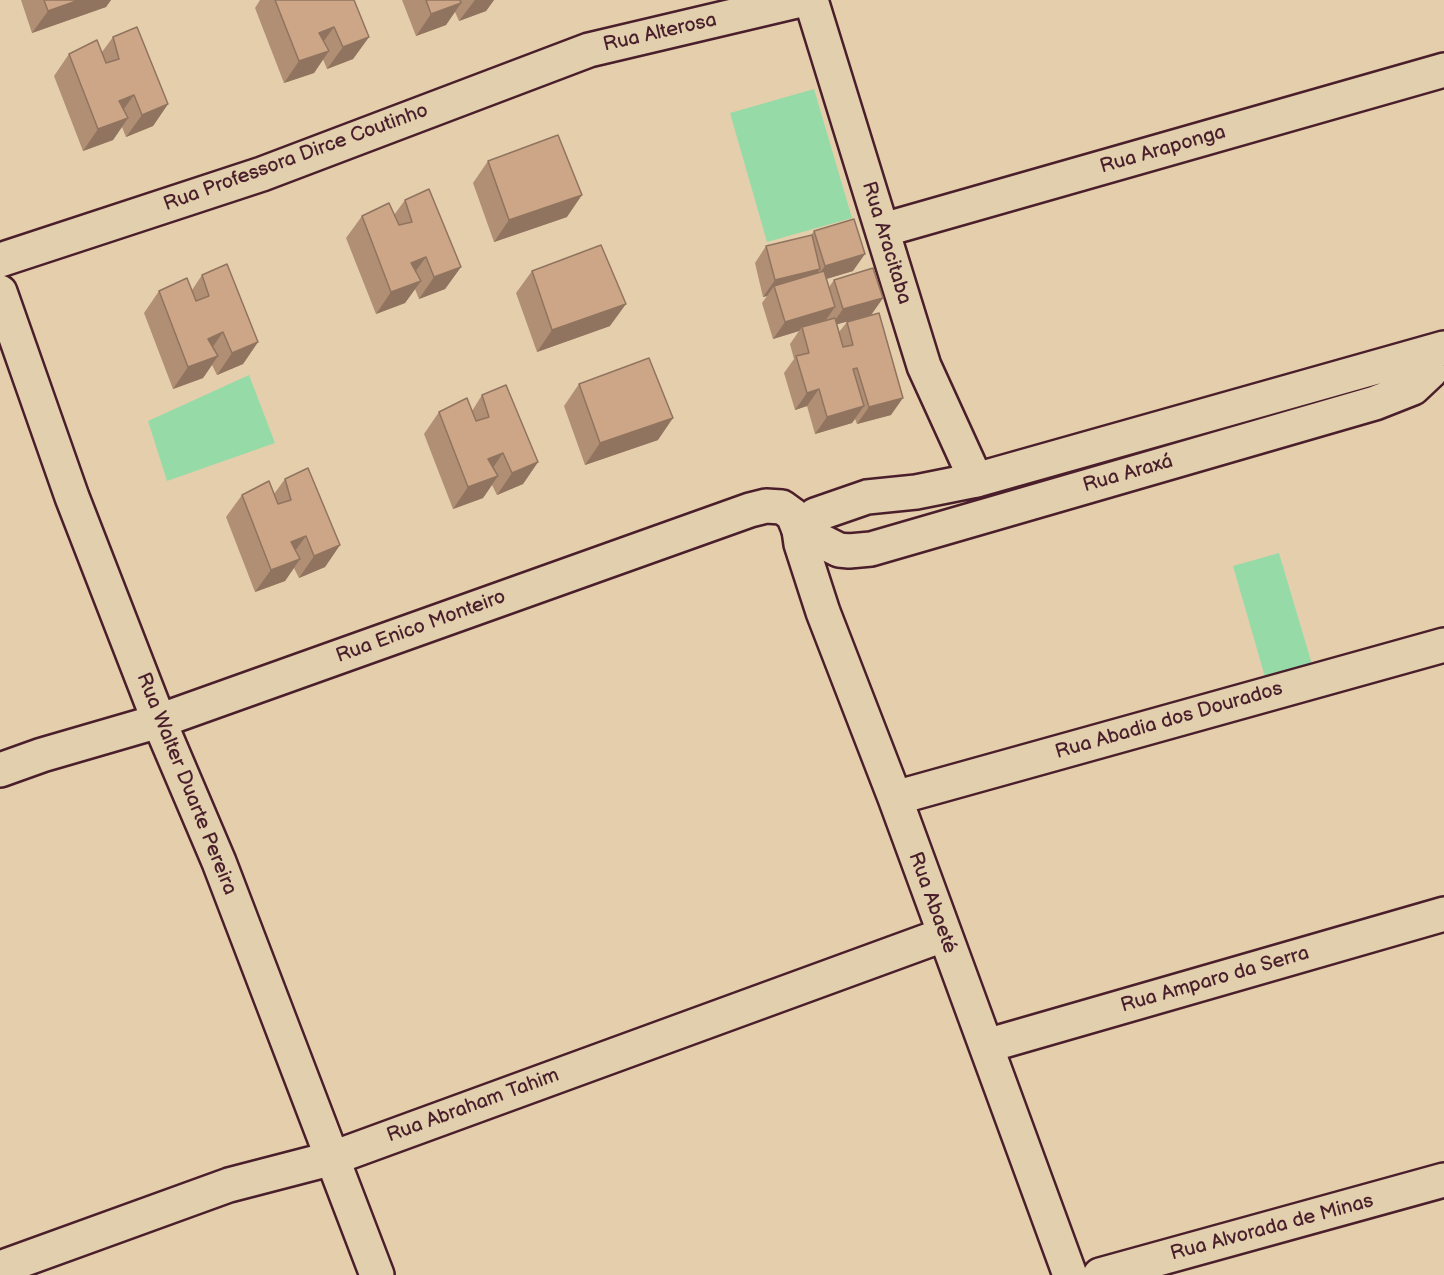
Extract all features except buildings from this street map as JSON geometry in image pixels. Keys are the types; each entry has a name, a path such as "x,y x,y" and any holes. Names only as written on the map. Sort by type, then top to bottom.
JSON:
{"street":[{"name":"Rua Alterosa","path":"589,50 801,0"},
{"name":"Rua Aracitaba","path":"811,0 924,366 976,480"},
{"name":"Rua Professora Dirce Coutinho","path":"0,260 262,174 589,50"},
{"name":"Rua Araponga","path":"883,230 1444,70"},
{"name":"Rua Walter Duarte Pereira","path":"0,292 72,497 159,721 219,862 377,1275"},
{"name":"Rua Araxá","path":"1442,361 1413,388 1384,399 871,549 839,550 799,530 815,515 867,497 916,492 976,480 1442,361"},
{"path":"916,492 927,533"},
{"name":"Rua Enico Monteiro","path":"0,770 42,754 159,721 750,510 766,506 782,507 793,515 799,530"},
{"name":"Rua Abaeté","path":"799,530 801,544 823,612 895,798 943,935 1070,1275"},
{"name":"Rua Abadia dos Dourados","path":"895,798 1444,645"},
{"name":"Rua Amparo da Serra","path":"986,1046 1444,914"},
{"name":"Rua Abraham Tahim","path":"0,1268 230,1185 333,1158 943,935"},
{"name":"Rua Alvorada de Minas","path":"1100,1275 1444,1180"}],"green space":[{"path":"814,89 852,218 767,242 730,113"},
{"path":"249,375 275,443 167,481 148,421"},
{"path":"1279,553 1314,671 1267,684 1233,566"}]}
